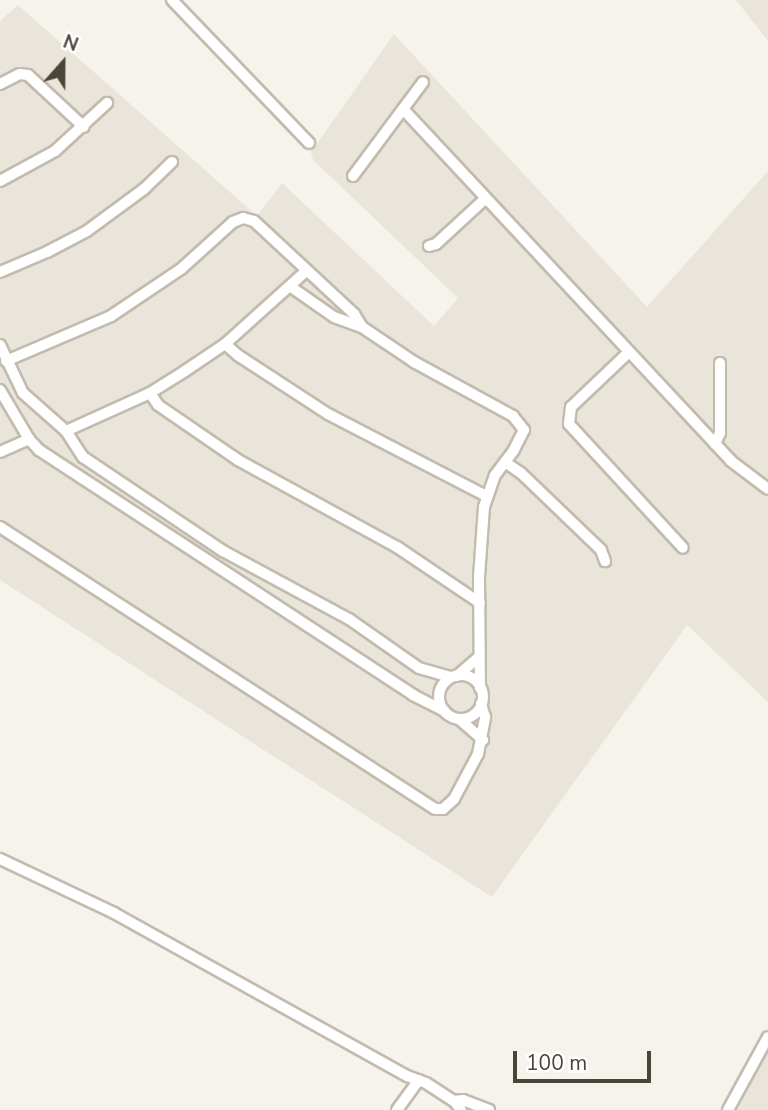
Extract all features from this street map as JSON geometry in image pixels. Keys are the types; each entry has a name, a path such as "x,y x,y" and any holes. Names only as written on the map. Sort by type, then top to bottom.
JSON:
{"street":[{"path":"172,0 309,144"},
{"path":"0,84 20,74 27,75 84,127"},
{"path":"353,176 423,82"},
{"path":"0,181 55,151 107,103"},
{"path":"403,109 715,444 767,488"},
{"path":"0,272 47,253 87,231 144,189 172,162"},
{"path":"429,246 436,244 485,199"},
{"path":"6,362 69,336 135,302 181,269 237,220 254,221 354,314 362,327"},
{"path":"66,431 150,393 225,344 306,271"},
{"path":"0,527 435,809 443,809 454,799 468,777 483,740 485,717 480,688 480,577 486,496 524,430 520,422 471,390 414,362 362,327 334,317 291,287"},
{"path":"225,344 328,414 486,496"},
{"path":"0,345 23,393 39,410 66,431 83,457 223,551 349,619 419,668 454,677 468,677 480,688"},
{"path":"629,352 571,407 569,424 682,548"},
{"path":"715,444 720,433 720,363"},
{"path":"0,390 29,439 57,460 401,687 459,719 483,740"},
{"path":"150,393 158,405 238,460 373,533 458,586 480,603"},
{"path":"21,422 30,413 39,410"},
{"path":"0,452 29,439"},
{"path":"57,460 65,456 73,444"},
{"path":"505,462 521,473 601,550 605,561"},
{"path":"458,586 480,577"},
{"path":"444,711 439,701 440,690 480,656"},
{"path":"459,719 475,714 481,704"},
{"path":"0,859 93,902 419,1080 458,1106 463,1100 489,1110"},
{"path":"728,1110 768,1037"},
{"path":"397,1110 419,1080"}],"shaded area":[{"path":"736,0 768,0 768,41"},
{"path":"18,5 257,216 282,183 434,326 458,298 313,160 311,152 394,34 647,307 768,171 768,702 687,625 492,897 0,580 0,21"},
{"path":"768,1050 768,1110 736,1110 751,1078"}]}
